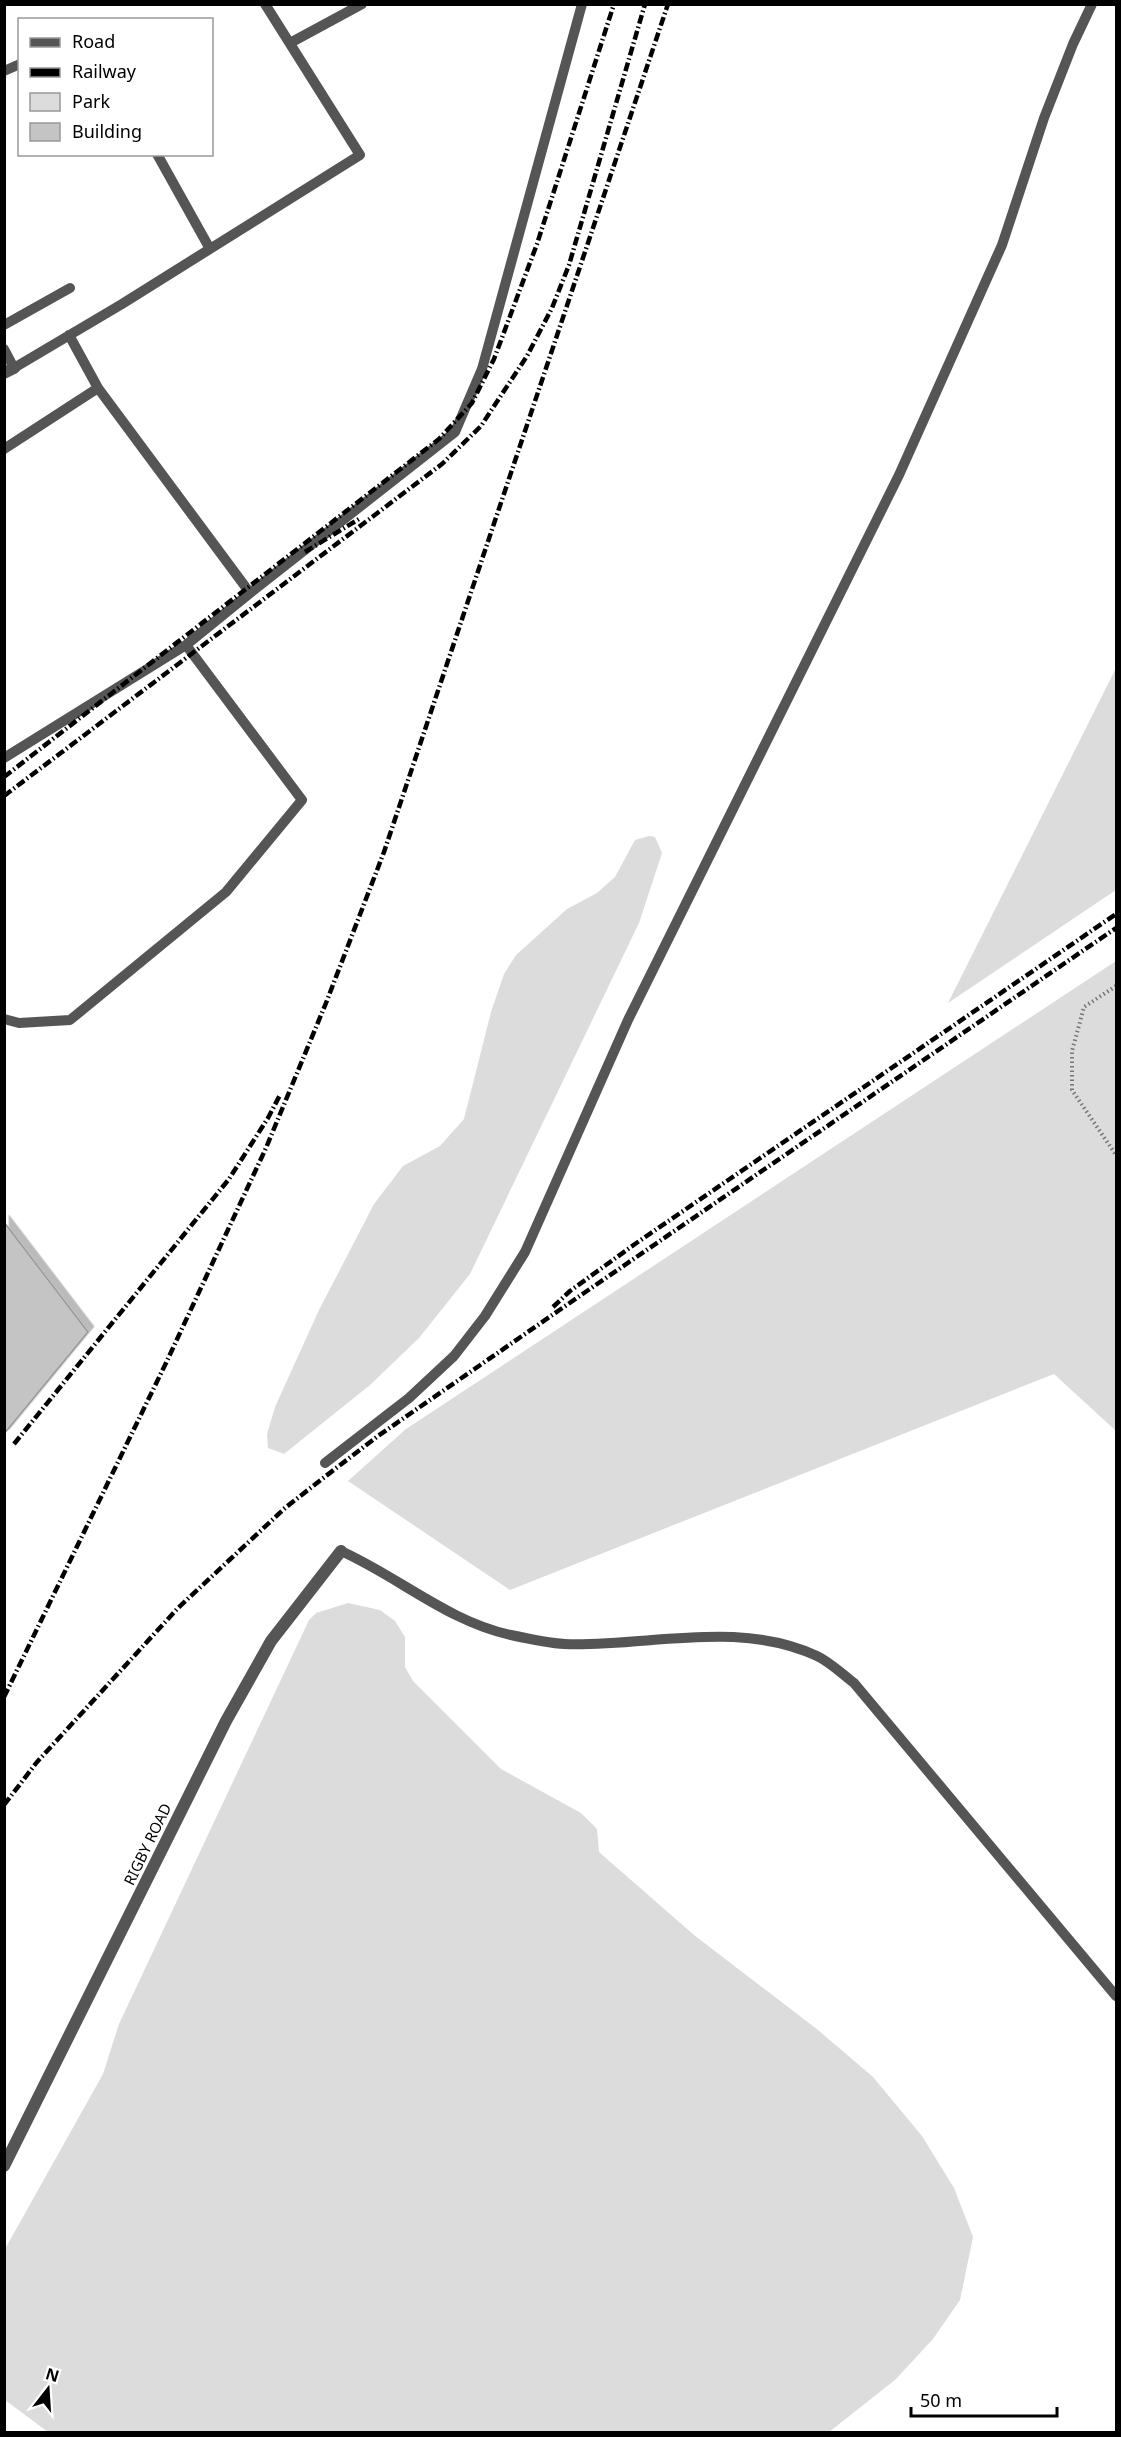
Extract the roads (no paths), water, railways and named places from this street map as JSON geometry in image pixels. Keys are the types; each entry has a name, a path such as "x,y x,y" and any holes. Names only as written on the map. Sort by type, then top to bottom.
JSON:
{"street":[{"name":"RIGBY ROAD","path":"4,2166 232,1710 288,1616 341,1551"}],"lane":[{"path":"4,349 9,370 210,249 360,154 265,4"},
{"path":"290,43 362,4"},
{"path":"4,758 186,645 455,432 482,369 582,4"},
{"path":"325,1463 409,1398 454,1356 485,1316 525,1252 628,1020 904,465 1002,245 1044,118 1073,44 1092,4"},
{"path":"4,71 18,64"},
{"path":"158,156 210,249"},
{"path":"4,325 70,288"},
{"path":"69,335 98,388 250,593"},
{"path":"4,449 98,388"},
{"path":"4,1019 20,1023 70,1020 226,892 302,800 186,645"},
{"path":"341,1551 370,1564 460,1618 510,1635 566,1644 701,1636 793,1646 820,1657 854,1683 1116,1996"}],"railway":[{"path":"4,777 439,439 472,403 494,359 537,244 614,4"},
{"path":"4,796 442,464 481,426 527,356 552,308 569,265 645,4"},
{"path":"4,1697 166,1363 266,1148 326,1003 384,852 668,4"},
{"path":"305,552 359,519"},
{"path":"553,1307 570,1291 635,1244 1116,914"},
{"path":"4,1805 37,1762 178,1608 285,1508 378,1436 1116,928"},
{"path":"14,1444 229,1179 280,1095"}]}
